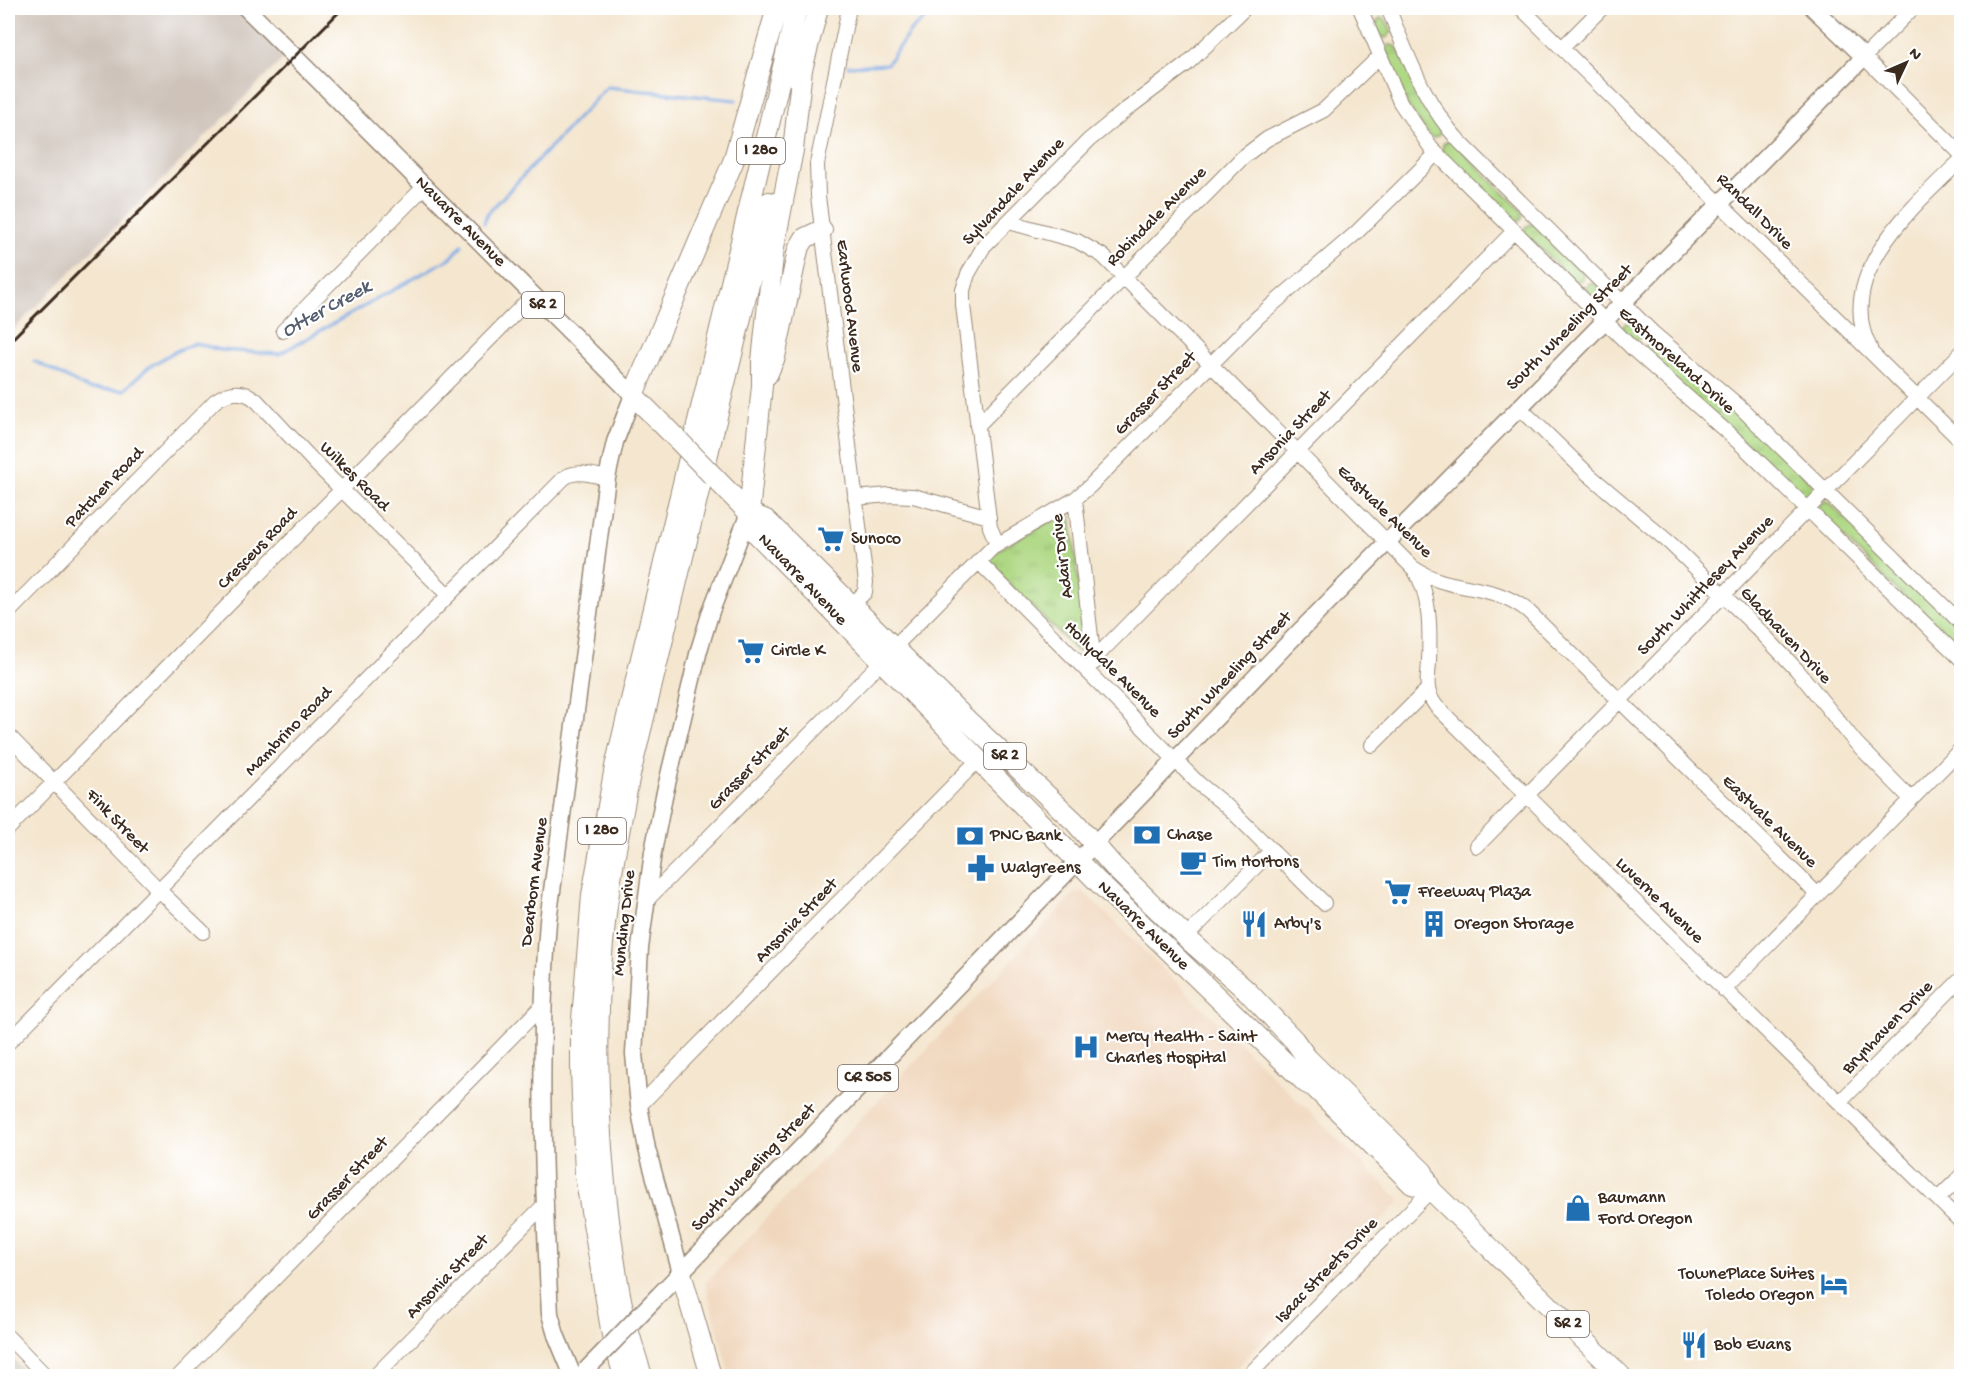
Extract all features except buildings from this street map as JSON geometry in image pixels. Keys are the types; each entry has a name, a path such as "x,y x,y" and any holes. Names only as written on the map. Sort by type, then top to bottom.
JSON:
{"highway":[{"path":"633,395 733,162 777,8"},
{"name":"I 280","path":"624,1377 610,1323 585,1175 581,1032 592,895 615,767 797,8"},
{"name":"I 280","path":"642,1377 619,1290 603,1164 598,1043 605,923 618,833 629,779 818,8"},
{"path":"749,513 774,246 793,150 802,69"},
{"path":"762,386 775,357 798,250 805,238 822,230"},
{"name":"Navarre Avenue","path":"633,395 749,513 766,520 845,612 870,622 889,651 979,759 1176,958 1412,1184 1431,1191"},
{"name":"Navarre Avenue","path":"749,513 754,531 786,564 845,612 966,719 1059,806 1114,867 1186,937 1247,991 1288,1033 1307,1058 1423,1172 1431,1191 1621,1377"},
{"path":"786,564 791,559 795,561 840,606 870,622"},
{"path":"1176,958 1204,973 1275,1039 1280,1040 1288,1033"},
{"path":"1314,1088 1326,1087 1351,1110 1378,1127"},
{"path":"681,1273 711,1377"}],"main road":[{"name":"Navarre Avenue","path":"246,8 633,395"},
{"path":"1813,8 1864,57"},
{"name":"South Wheeling Street","path":"580,1374 681,1273 772,1176 1387,542 1864,57"},
{"name":"Dearborn Avenue","path":"580,1374 556,1335 550,1314 542,1006 548,921 607,478 615,442 633,395"},
{"name":"Munding Drive","path":"681,1273 647,1149 639,1106 635,1043 640,948 645,902 664,796 699,650 711,611 749,513"}],"street":[{"path":"749,106 767,8"},
{"name":"Earlwood Avenue","path":"845,612 865,592 866,586 818,196 818,164 849,8"},
{"name":"Sylvandale Avenue","path":"997,544 990,527 963,310 963,290 968,274 978,255 1089,140 1187,64 1245,8"},
{"name":"Randall Drive","path":"1521,8 1959,438"},
{"path":"1562,48 1602,8"},
{"name":"South Wheeling Street","path":"1864,57 1913,8"},
{"path":"1362,14 1388,9"},
{"name":"Eastmoreland Drive","path":"1388,9 1426,97 1450,131 1622,304 1686,363 1739,406 1962,624"},
{"name":"Eastmoreland Drive","path":"1362,14 1400,102 1433,151 1634,350 1728,432 1962,660"},
{"path":"1378,51 1400,37"},
{"name":"Robindale Avenue","path":"977,426 1243,157 1267,139 1324,110 1378,51"},
{"path":"1827,310 1841,315 1851,312 1862,303 1872,266 1891,232 1962,157 1864,57"},
{"name":"Grasser Street","path":"645,902 978,561 997,544 1075,499 1098,479 1274,302 1356,233 1450,131"},
{"path":"283,331 425,186"},
{"name":"Ansonia Street","path":"1093,660 1532,215"},
{"name":"Eastvale Avenue","path":"1009,222 1082,243 1099,253 1412,567 1437,581 1487,590 1504,596 1533,615 1818,895"},
{"path":"1575,291 1593,274"},
{"name":"Cresceus Road","path":"8,829 533,295"},
{"path":"1863,298 1862,327 1876,357"},
{"path":"1634,350 1652,332"},
{"name":"South Whittlesey Avenue","path":"1477,846 1962,352"},
{"name":"Wilkes Road","path":"233,393 246,393 257,401 341,490 448,595"},
{"name":"Patchen Road","path":"8,613 215,401 233,393"},
{"name":"Gladhaven Drive","path":"1519,407 1581,468 1671,544 1723,595 1776,648 1856,743 1911,799"},
{"name":"Mambrino Road","path":"8,1043 564,478 580,473 607,478"},
{"path":"855,498 889,495 913,496 989,517"},
{"name":"Adair Drive","path":"1075,499 1096,680"},
{"name":"Hollydale Avenue","path":"978,561 1175,760 1207,791 1230,809 1324,903"},
{"path":"1372,745 1427,690 1428,602 1422,582 1412,567"},
{"name":"Luverne Avenue","path":"1427,690 1440,711 1962,1222"},
{"name":"Fink Street","path":"8,735 203,932"},
{"path":"1724,990 1962,748"},
{"name":"Ansonia Street","path":"639,1106 979,759"},
{"path":"1186,937 1272,850"},
{"name":"Brynhaven Drive","path":"1840,1102 1962,978"},
{"name":"Grasser Street","path":"179,1377 542,1006"},
{"path":"1938,1199 1962,1175"},
{"name":"Isaac Streets Drive","path":"1248,1377 1431,1191"},
{"name":"Ansonia Street","path":"375,1377 546,1203"},
{"path":"8,1337 46,1377"}],"shaded area":[{"path":"8,8 247,8 291,51 8,335"},
{"name":"Mercy Health - Saint Charles Hospital","path":"1083,891 1401,1201 1228,1376 730,1376 705,1283 1076,892"},
{"path":"8,1354 30,1376 8,1376"}],"green space":[{"path":"1380,18 1385,19 1392,32 1386,38 1378,36 1374,26"},
{"path":"1389,45 1396,46 1440,125 1440,134 1434,138 1431,138 1409,108 1385,51"},
{"path":"1452,141 1522,211 1521,220 1516,223 1442,152 1443,144"},
{"path":"1534,223 1584,274 1581,280 1575,282 1524,233 1525,227"},
{"path":"1590,283 1594,283 1604,293 1599,302 1596,303 1584,293"},
{"path":"1629,321 1643,331 1638,340 1632,341 1623,331 1623,326"},
{"path":"1650,341 1728,403 1815,486 1817,492 1811,499 1807,499 1645,354 1644,349"},
{"path":"1826,500 1961,629 1961,654 1819,513 1817,507"},
{"path":"1065,513 1071,517 1086,645 1080,651 1077,651 991,566 990,559 993,553"}],"waterway":[{"name":"Otter Creek","path":"848,66 887,64 911,30 938,8"},
{"name":"Otter Creek","path":"484,223 487,214 607,87 736,100"},
{"name":"Otter Creek","path":"34,361 89,389 124,390 149,367 195,343 220,350 279,354 452,257 462,245"}],"railway":[{"path":"8,343 343,8"}],"place":[{"name":"Sunoco","path":"831,539"},
{"name":"Circle K","path":"751,651"},
{"name":"Chase","path":"1147,835"},
{"name":"PNC Bank","path":"970,836"},
{"name":"Tim Hortons","path":"1193,862"},
{"name":"Walgreens","path":"981,868"},
{"name":"Freeway Plaza","path":"1398,892"},
{"name":"Arby's","path":"1254,924"},
{"name":"Oregon Storage","path":"1434,924"},
{"name":"Mercy Health - Saint Charles Hospital","path":"1086,1047"},
{"name":"Baumann Ford Oregon","path":"1578,1208"},
{"name":"TownePlace Suites Toledo Oregon","path":"1834,1284"},
{"name":"Bob Evans","path":"1694,1345"}]}
